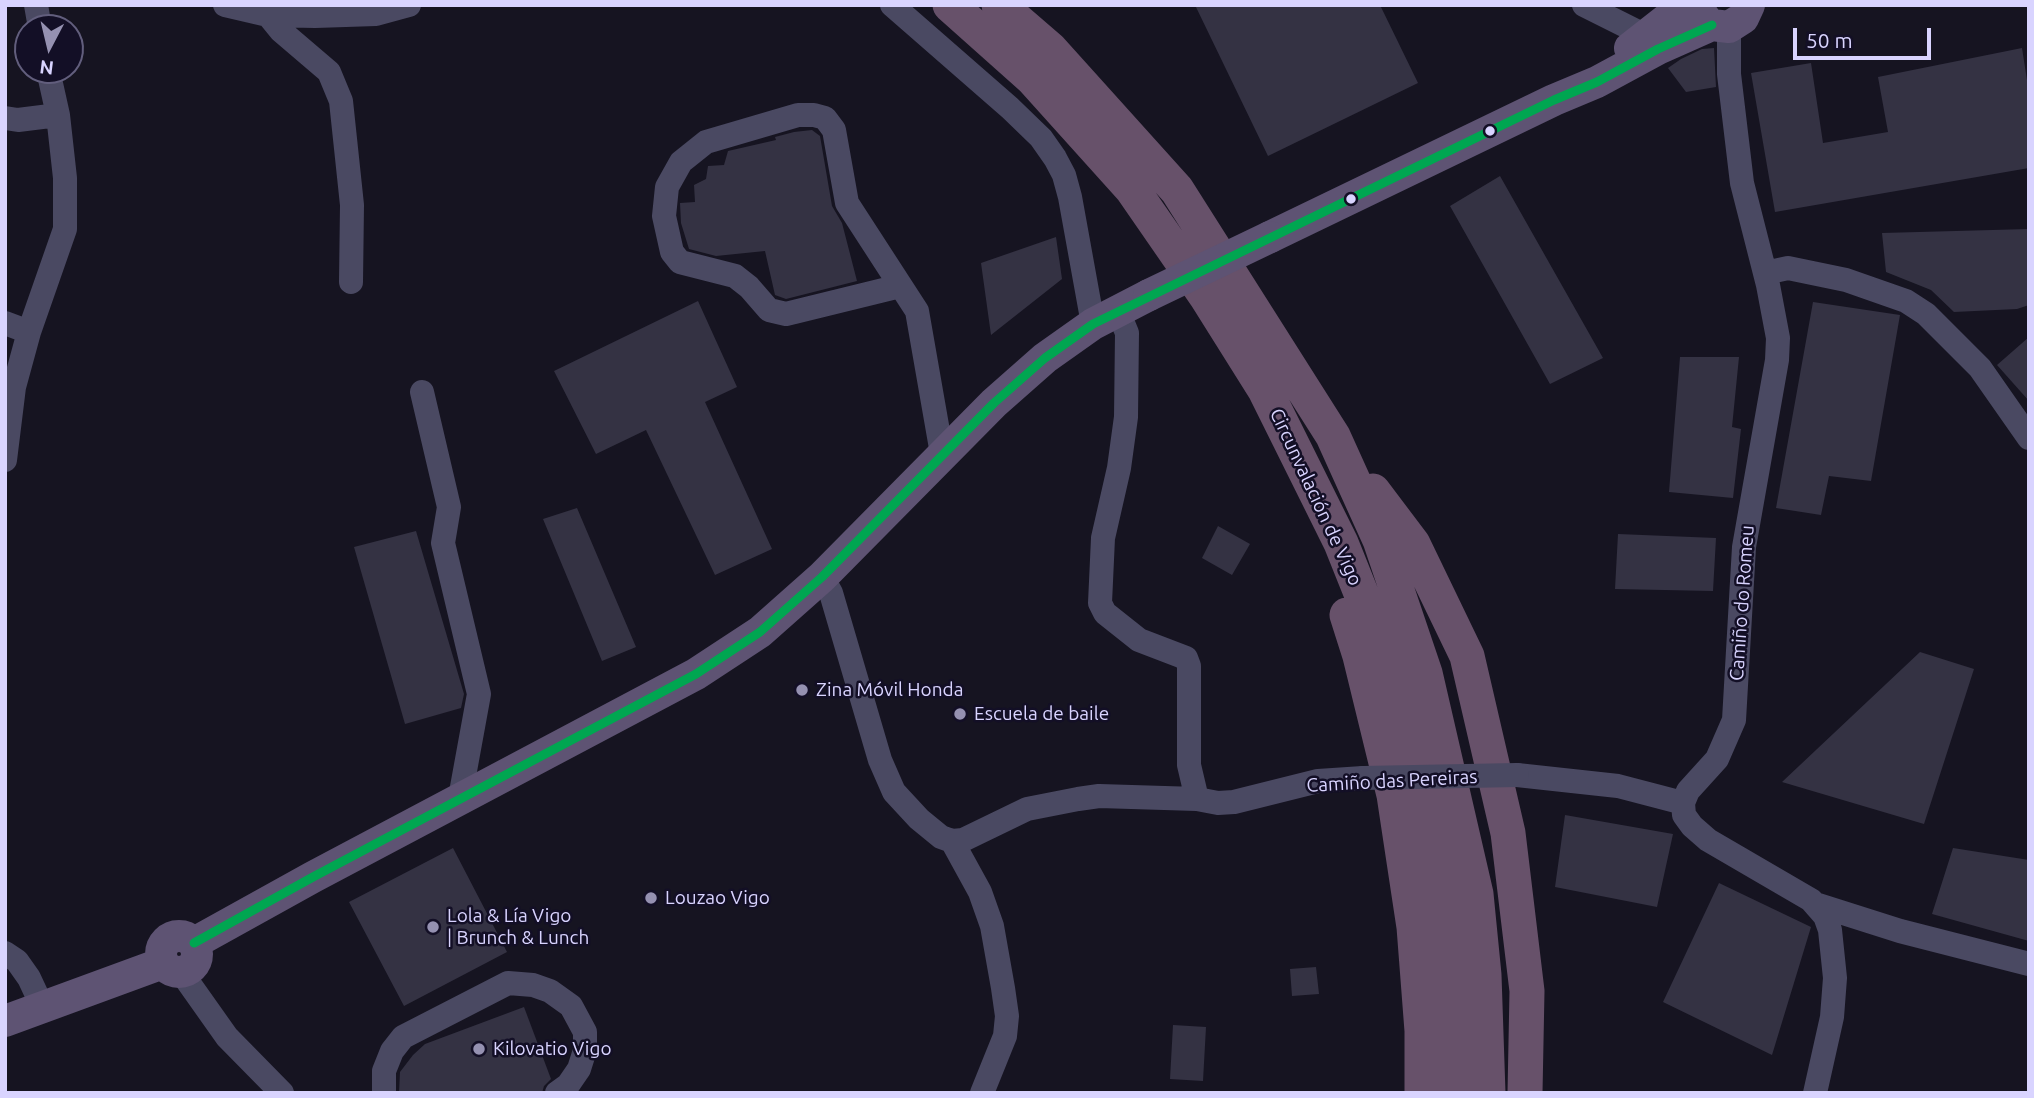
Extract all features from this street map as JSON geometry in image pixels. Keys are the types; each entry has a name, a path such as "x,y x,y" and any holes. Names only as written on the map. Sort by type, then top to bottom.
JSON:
{"highway":[{"name":"Circunvalación de Vigo","path":"950,5 1033,79 1132,189 1206,296 1265,390 1341,542 1393,673 1437,865 1450,961 1454,1093"},
{"name":"Circunvalación de Vigo","path":"999,5 1050,49 1177,190 1333,436 1380,540 1425,673 1476,894 1484,975 1488,1093"},
{"path":"1265,390 1267,418 1324,544 1360,656 1394,794 1414,927 1422,1031 1422,1093"},
{"path":"1333,436 1413,544 1467,656 1508,833 1527,991 1525,1093"}],"main road":[{"path":"1554,100 1639,32 1685,5"},
{"path":"5,1021 172,967 195,964 198,953 194,943 460,798 696,674 760,632 822,578 1004,394 1045,358 1105,317 1554,100 1597,82 1731,13"}],"street":[{"path":"225,5 268,15 348,16 392,11 409,5"},
{"path":"892,5 1041,138 1064,175 1105,317 1128,333 1126,417 1119,468 1103,538 1100,603 1105,612 1139,640 1186,658 1189,666 1189,765 1197,799"},
{"path":"1584,5 1639,32"},
{"name":"Camiño do Romeu","path":"1683,803 1688,791 1717,760 1734,720 1744,547 1778,349 1775,313 1742,183 1733,124 1729,74 1731,13"},
{"path":"268,15 281,31 329,72 341,100 352,205 351,282"},
{"path":"5,460 14,387 29,332 65,229 65,178 58,115 51,84"},
{"path":"6,119 58,115"},
{"path":"900,286 786,314 769,310 749,287 735,276 680,262 672,252 664,216 667,187 681,162 706,142 798,115 825,118 834,130 847,203 916,311 942,454"},
{"path":"1765,274 1788,268 1846,280 1906,301 1926,314 1980,368 2029,438"},
{"path":"5,323 29,332"},
{"path":"422,392 449,507 443,543 479,694 460,798"},
{"path":"822,578 831,593 880,760 894,792 941,837 952,841 980,892 992,926 1007,1016 1005,1036 982,1093"},
{"name":"Camiño das Pereiras","path":"952,841 963,840 1027,809 1078,799 1100,796 1234,802 1318,781 1363,778 1517,775 1618,786 1683,803"},
{"path":"1683,803 1684,815 1708,840 1815,904 1900,931 2029,964"},
{"path":"1815,904 1825,916 1830,930 1835,978 1832,1017 1815,1093"},
{"path":"5,953 17,961 29,978 43,1008"},
{"path":"172,967 227,1037 282,1093"},
{"path":"384,1093 384,1071 392,1051 403,1038 508,983 533,985 550,990 571,1006 585,1032 585,1049 579,1069 568,1085 557,1093"}],"building":[{"path":"1195,5 1380,5 1418,83 1268,156"},
{"path":"1714,48 1716,87 1686,92 1668,68 1702,49"},
{"path":"2022,48 2029,93 2029,168 1775,212 1751,73 1811,63 1823,143 1888,132 1878,77"},
{"path":"812,130 820,136 832,206 842,223 857,281 786,299 775,295 765,251 716,256 689,249 681,223 680,203 695,202 694,185 706,179 708,166 724,165 728,151 776,140 775,137 794,132"},
{"path":"1500,176 1603,358 1550,384 1450,206"},
{"path":"2029,229 2029,305 2017,309 1954,312 1931,290 1886,272 1882,233"},
{"path":"1056,237 1062,279 991,335 981,263"},
{"path":"698,301 737,387 705,402 772,549 715,575 646,430 596,454 554,371"},
{"path":"1813,302 1900,315 1871,481 1829,476 1821,515 1776,508"},
{"path":"2029,337 2029,401 1997,365"},
{"path":"1680,357 1739,357 1732,427 1741,429 1733,498 1669,492"},
{"path":"577,508 636,647 602,661 543,519"},
{"path":"1218,526 1250,544 1232,575 1202,558"},
{"path":"416,531 464,694 461,708 405,724 354,547"},
{"path":"1618,534 1716,538 1713,591 1615,589"},
{"path":"1920,652 1974,669 1924,824 1782,782"},
{"path":"1565,815 1673,834 1657,907 1555,887"},
{"path":"453,848 507,952 404,1006 349,902"},
{"path":"1953,848 2029,860 2029,941 1932,914"},
{"path":"1719,883 1811,927 1772,1055 1663,1002"},
{"path":"1316,967 1319,994 1292,996 1290,969"},
{"name":"Kilovatio Vigo","path":"524,1007 551,1079 544,1086 542,1093 399,1093 400,1072 425,1044"},
{"path":"1173,1025 1206,1027 1203,1081 1170,1079"}],"transit line":[{"path":"194,943 696,674 760,632 822,577 994,403 1045,358 1093,324 1712,25"}],"place":[{"name":"Zina Móvil Honda","path":"802,690"},
{"name":"Escuela de baile","path":"960,714"},
{"name":"Louzao Vigo","path":"651,898"},
{"name":"Lola & Lía Vigo | Brunch & Lunch","path":"433,927"},
{"name":"Kilovatio Vigo","path":"479,1049"}]}
